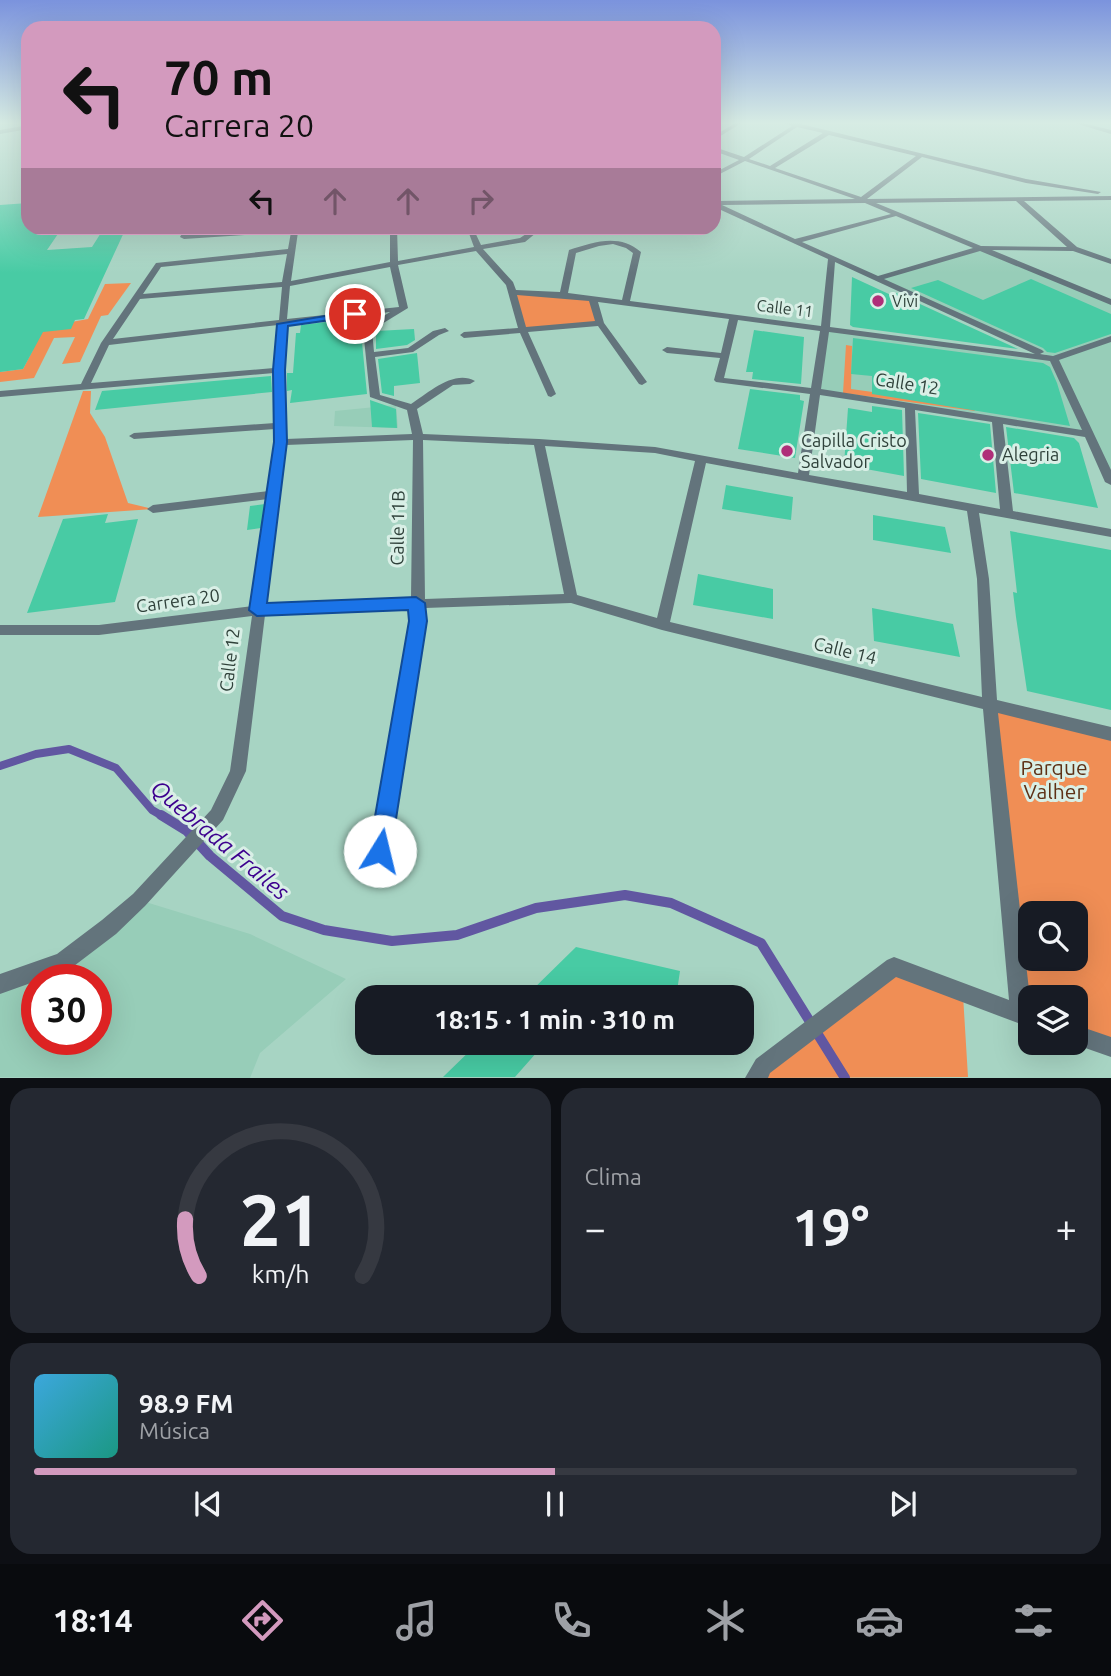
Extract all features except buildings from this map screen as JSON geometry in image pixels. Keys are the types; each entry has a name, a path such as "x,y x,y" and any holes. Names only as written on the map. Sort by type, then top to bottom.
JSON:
{"street":[{"path":"784,172 861,199 894,215 1111,302"},
{"path":"861,199 898,172"},
{"path":"989,172 1111,196"},
{"path":"721,202 1019,200 1111,196"},
{"path":"1019,200 1074,249"},
{"path":"721,207 831,260 1054,359 1111,482"},
{"path":"796,241 894,215"},
{"path":"184,237 212,235"},
{"name":"Calle 12","path":"0,984 63,962 139,900 217,815 238,771 281,442 279,370 286,284 294,235"},
{"path":"393,235 394,266 404,308"},
{"path":"473,235 478,248 510,284 522,328 551,394"},
{"path":"140,297 286,284 394,266 522,240 529,235"},
{"path":"564,295 572,253 615,240 626,243 637,252 625,303"},
{"path":"876,279 980,248 1074,249 1111,262"},
{"path":"85,386 106,343 140,297 159,265 290,251"},
{"path":"803,477 825,329 831,260"},
{"name":"Calle 11","path":"512,292 564,295 1054,359"},
{"path":"593,299 600,323 642,382"},
{"path":"106,343 404,308"},
{"path":"404,308 367,329 375,397 412,408 451,382 470,381"},
{"path":"667,350 723,356 734,318"},
{"path":"464,335 600,323"},
{"path":"371,355 410,350 436,333 444,331"},
{"path":"1054,359 1111,339"},
{"name":"Calle 12","path":"723,356 719,380 814,391 1088,434"},
{"path":"0,394 279,370"},
{"path":"910,406 913,498"},
{"name":"Calle 11B","path":"376,877 418,621 418,437 412,408"},
{"path":"997,419 1007,515"},
{"path":"134,436 280,426"},
{"path":"281,442 418,437 654,450 1111,533"},
{"path":"540,442 571,597"},
{"path":"662,625 701,459"},
{"path":"153,509 275,494"},
{"path":"973,509 986,606 990,707 1022,985"},
{"name":"Carrera 20","path":"0,631 108,630 257,610 571,597"},
{"name":"Calle 14","path":"571,597 662,625 990,707 1111,734"},
{"path":"759,1072 894,967 1018,1013"},
{"path":"1088,1038 1111,1047"}],"shaded area":[{"path":"980,248 1111,302 1111,482 1088,434 814,391 825,329 1051,357 876,279"},
{"path":"396,405 398,428 334,426 335,411"},
{"path":"139,900 250,934 346,979 260,1053 250,1078 0,1077 0,984 21,977 21,1055 112,1055 112,964 57,964"}],"green space":[{"path":"131,283 108,315 101,316 80,362 62,364 75,337 54,338 34,378 0,382 0,372 23,369 33,350 0,335 88,319 105,284"},
{"path":"512,292 593,299 600,323 522,328"},
{"path":"846,345 852,346 851,389 973,406 975,411 843,393"},
{"path":"83,391 91,391 90,413 105,437 128,503 153,509 38,517"},
{"name":"Parque Valher","path":"990,707 1111,734 1111,1047 1088,1039 1088,985 1027,985 1025,971 1088,971 1088,901 1018,901 1018,919"},
{"path":"894,967 963,995 968,1077 755,1078"}],"waterway":[{"name":"Quebrada Frailes","path":"0,766 36,754 69,749 116,768 152,810 164,817"},
{"name":"Quebrada Frailes","path":"161,815 187,831 210,856 282,916 324,930 392,941 457,935 536,908 625,895 671,903 761,943 845,1078"}],"place":[{"name":"Vivi","path":"878,301"},
{"name":"Capilla Cristo Salvador","path":"787,451"},
{"name":"Alegria","path":"988,455"}],"route":[{"path":"355,314 282,324 279,370 281,442 257,610 416,603 418,621 380,851"}]}
